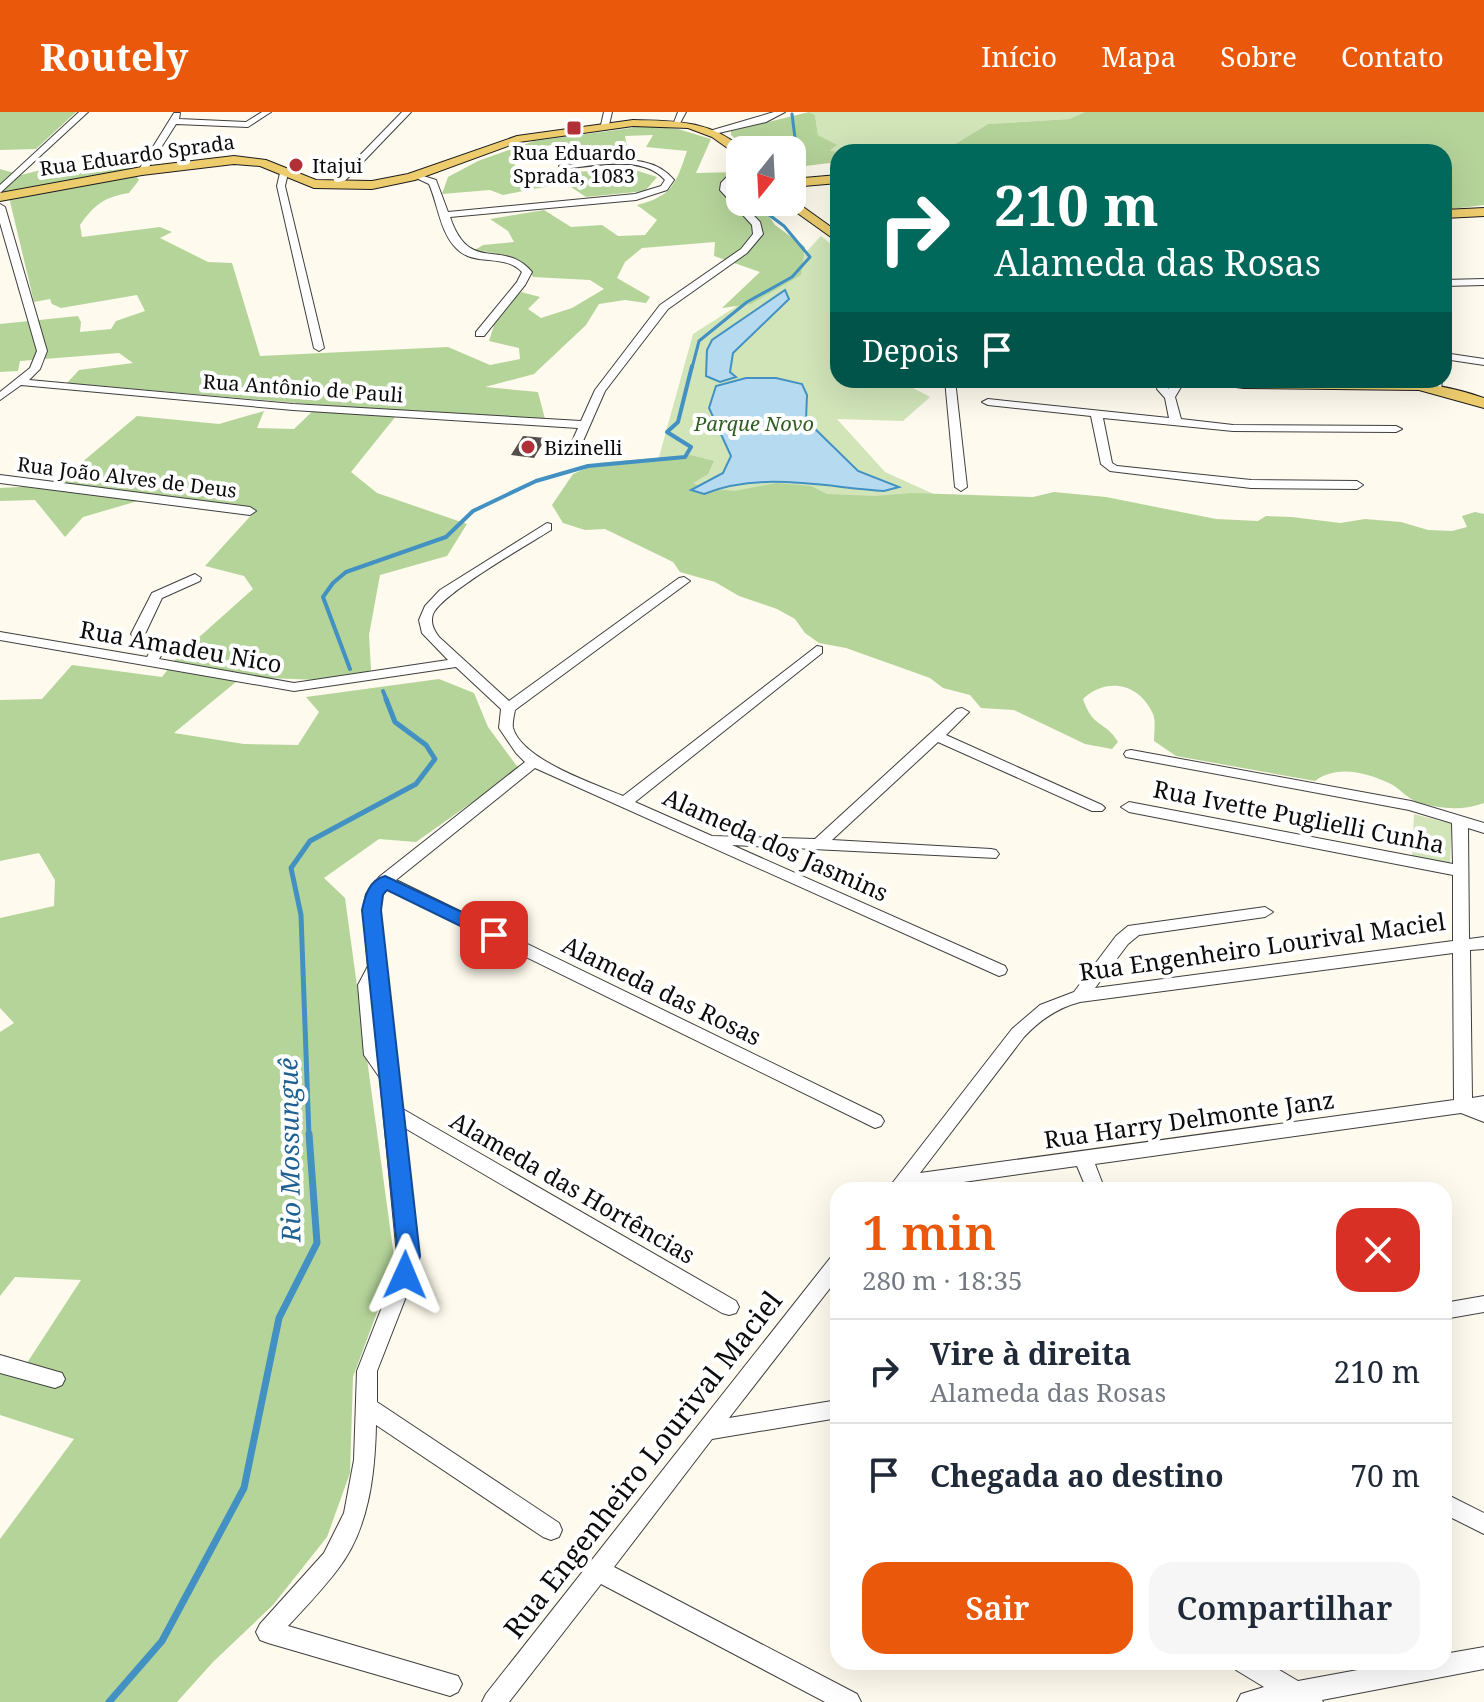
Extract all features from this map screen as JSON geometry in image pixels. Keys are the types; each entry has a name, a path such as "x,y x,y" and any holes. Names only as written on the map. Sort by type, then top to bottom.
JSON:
{"main road":[{"name":"Rua Eduardo Sprada","path":"0,197 142,171 234,160 262,163 306,182 335,186 372,185 417,175 517,139 679,117 726,142"},
{"path":"806,182 830,180"},
{"path":"1452,214 1484,212"},
{"path":"806,215 830,232"},
{"path":"1444,388 1484,403"}],"street":[{"path":"0,190 84,112"},
{"path":"142,171 180,112"},
{"path":"172,121 248,125 267,112"},
{"path":"335,186 407,112"},
{"path":"605,125 608,112"},
{"path":"710,132 763,120 781,112"},
{"path":"446,215 636,197 664,188 670,180 662,170 635,163 563,166"},
{"path":"436,188 448,171 448,164"},
{"path":"284,173 281,186 319,348"},
{"path":"417,175 429,178 436,188 457,245 462,249 513,261 527,272 522,283 480,334"},
{"path":"0,207 42,346 38,364 0,397"},
{"path":"572,455 600,390 664,307 744,251 758,234 757,224 749,216"},
{"path":"1452,283 1484,282"},
{"path":"1452,357 1484,362"},
{"name":"Rua Antônio de Pauli","path":"20,382 293,407 583,425"},
{"path":"951,388 961,487"},
{"path":"1162,388 1170,397"},
{"path":"1174,388 1170,397 1176,422"},
{"path":"988,402 1247,429 1396,429"},
{"path":"1096,413 1107,464 1114,469 1251,484 1357,485"},
{"name":"Rua João Alves de Deus","path":"0,479 250,511"},
{"path":"508,708 462,667 425,628 424,620 430,606 445,593 547,527"},
{"path":"150,663 160,646 138,634 153,600 195,578"},
{"path":"450,1684 268,1632 317,1579 345,1540 363,1485 367,1371 408,1266 389,1078 373,1055 366,985 377,965 372,901 385,881 534,762 521,750 506,728 508,708 684,581"},
{"name":"Rua Amadeu Nico","path":"0,636 294,687 403,673 427,677 462,667"},
{"path":"624,803 817,650"},
{"path":"818,845 962,712"},
{"path":"936,736 1097,808"},
{"path":"1131,754 1411,806 1484,828"},
{"name":"Alameda dos Jasmins","path":"534,762 999,970"},
{"name":"Rua Ivette Puglielli Cunha","path":"1129,807 1460,871"},
{"path":"1460,820 1463,1106 1484,1115"},
{"path":"705,839 991,854"},
{"name":"Alameda das Rosas","path":"385,881 875,1121"},
{"path":"1080,996 1122,940 1134,930 1265,912"},
{"name":"Rua Engenheiro Lourival Maciel","path":"902,1182 1031,1019 1055,1004 1080,996 1484,943"},
{"name":"Rua Harry Delmonte Janz","path":"930,1182 1484,1103"},
{"name":"Alameda das Hortências","path":"392,1112 729,1307"},
{"path":"1083,1158 1093,1182"},
{"name":"Rua Engenheiro Lourival Maciel","path":"494,1702 830,1273"},
{"path":"1452,1310 1484,1304"},
{"path":"0,1364 55,1379"},
{"path":"365,1406 551,1530"},
{"path":"707,1431 830,1413"},
{"path":"1452,1507 1484,1524"},
{"path":"597,1570 849,1702"},
{"path":"1452,1665 1484,1658"},
{"path":"1257,1670 1304,1698"},
{"path":"1249,1702 1304,1698 1430,1670"}],"green space":[{"path":"0,112 76,112 36,149 0,150"},
{"path":"809,112 1085,112 1069,119 988,124 955,144 833,144 818,135 815,115"},
{"path":"809,112 815,115 818,135 835,144 830,144 830,163 806,166 806,136 731,135 731,131"},
{"path":"1085,112 1484,112 1484,205 1452,209 1452,144 955,144 988,124 1069,119"},
{"path":"646,126 678,129 711,139 696,173 726,172 726,216 769,216 775,225 805,247 801,275 751,304 722,308 760,272 714,256 715,242 642,248 625,262 617,278 650,297 646,303 625,300 599,304 586,325 534,374 485,387 538,392 545,419 400,411 351,472 377,493 467,524 447,556 380,575 369,635 371,670 345,681 242,677 174,733 244,744 298,745 319,712 306,697 439,679 474,693 488,727 519,769 416,842 379,839 324,878 345,898 395,1264 353,1377 350,1473 327,1537 273,1605 213,1662 177,1702 0,1702 0,1539 74,1439 0,1415 0,1360 25,1366 81,1280 15,1277 0,1296 0,1032 14,1023 0,1008 0,918 54,906 55,880 39,853 0,861 0,700 42,699 72,665 162,677 178,656 253,589 244,576 205,566 255,511 155,496 83,517 65,537 35,500 0,501 0,488 55,485 137,416 219,424 264,411 257,428 294,429 319,405 67,383 79,370 133,363 119,353 20,361 18,371 0,372 0,324 78,316 80,332 111,329 116,321 145,311 137,295 61,308 52,304 50,299 34,302 8,193 0,194 0,169 21,175 45,169 84,171 128,165 139,180 129,193 106,200 90,212 80,225 82,237 160,227 172,232 160,238 208,262 232,263 260,356 448,347 490,365 520,359 519,348 489,341 496,319 521,292 540,297 528,309 541,318 572,308 604,289 590,280 533,277 529,269 516,259 475,250 483,245 514,242 508,231 490,219 544,210 571,227 602,225 618,236 645,235 657,220 637,205 658,197 671,187 687,151 646,147 653,135 625,136 627,147 570,160 556,145 550,145 533,150 514,164 524,173 635,170 657,177 645,191 586,197 565,183 503,195 490,190 442,194 448,177 478,161 534,141"},
{"name":"Parque Novo","path":"821,236 830,243 830,388 913,388 930,397 903,421 837,419 885,472 958,505 695,504 654,475 693,334 784,276"},
{"path":"690,455 714,461 708,474 693,483 703,488 734,491 776,483 811,486 827,494 875,496 912,493 1033,497 1054,492 1106,497 1216,519 1258,521 1266,516 1340,523 1365,519 1452,531 1467,527 1462,516 1475,512 1484,514 1484,803 1442,808 1413,800 1391,784 1353,772 1333,773 1315,781 1176,756 1154,741 1154,717 1140,695 1122,687 1102,688 1083,699 1095,720 1118,742 1112,749 1085,744 1014,710 981,708 970,695 943,688 930,678 846,648 819,643 805,633 795,619 777,609 739,596 715,582 680,572 673,562 605,529 585,530 563,523 552,505 573,474 598,463"},
{"path":"1414,814 1452,824 1450,864 1412,857"}],"water":[{"path":"785,290 789,299 733,353 730,372 736,377 720,382 706,376 707,350 712,340"},
{"path":"746,378 776,378 802,384 807,395 806,420 858,471 899,487 884,491 770,482 726,487 704,494 691,490 723,473 731,456 709,408 716,386"}],"building":[{"name":"Bizinelli","path":"523,436 546,438 534,458 511,455"}],"waterway":[{"name":"Rio Mossunguê","path":"792,114 795,136"},
{"name":"Rio Mossunguê","path":"692,368 699,341 747,302 792,277 810,257 784,226 771,216"},
{"name":"Rio Mossunguê","path":"350,669 323,597 333,583 346,572 446,537 473,511 536,481 588,466 685,457 691,447 667,432 678,422 692,366"},
{"name":"Rio Mossunguê","path":"383,691 387,701"},
{"name":"Rio Mossunguê","path":"309,1136 301,915 291,868 310,841 416,784 435,759 426,745 395,722 386,699"},
{"name":"Rio Mossunguê","path":"109,1702 162,1641 244,1488 279,1318 317,1243 309,1134"}],"place":[{"name":"Rua Eduardo Sprada, 1083","path":"574,128"},
{"name":"Itajui","path":"296,165"},
{"name":"Bizinelli","path":"528,447"}],"route":[{"path":"405,1275 409,1256 371,910 374,894 385,881 494,935"}]}
